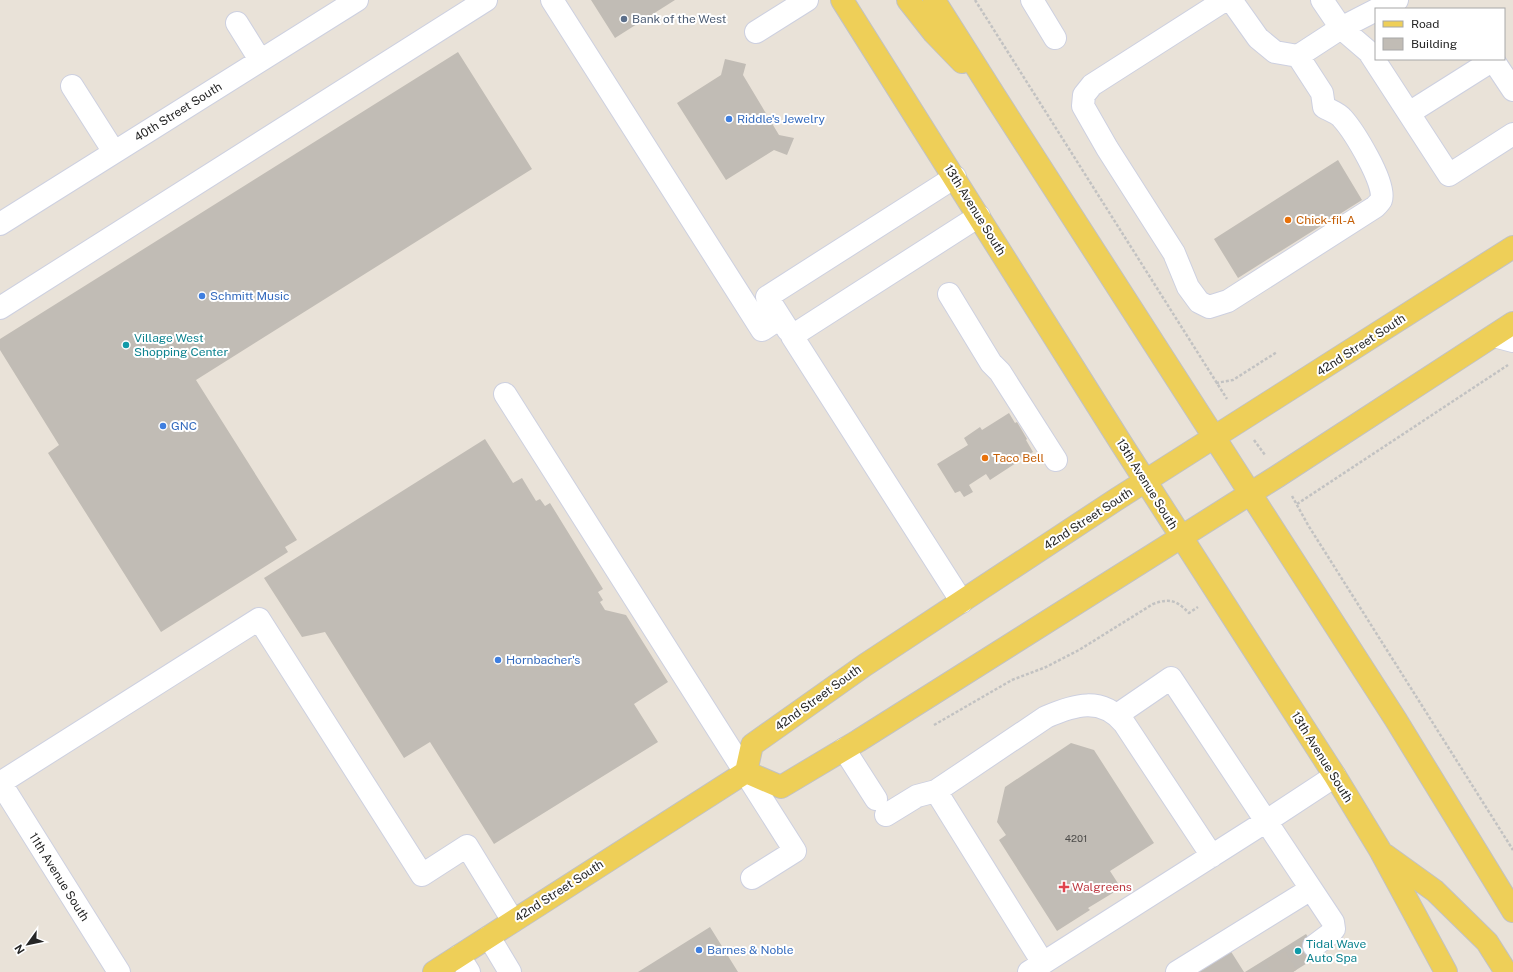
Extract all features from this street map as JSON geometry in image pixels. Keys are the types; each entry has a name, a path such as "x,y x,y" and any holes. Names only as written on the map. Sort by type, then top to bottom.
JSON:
{"main road":[{"name":"13th Avenue South","path":"842,0 1145,482 1335,776 1380,850 1446,972"},
{"path":"908,0 934,33 996,98"},
{"path":"934,0 1396,720 1513,911"},
{"name":"42nd Street South","path":"434,972 464,964 489,937 746,772 752,745 865,665 1145,482 1513,248"},
{"path":"746,772 781,787 844,749 1180,536 1503,339 1513,323"},
{"path":"1380,850 1440,896 1487,942 1506,972"}],"street":[{"path":"0,308 486,0"},
{"path":"552,0 762,330 780,318"},
{"path":"756,32 807,0"},
{"path":"1032,0 1055,38"},
{"path":"1226,0 1092,85 1084,95 1082,106 1174,253 1188,287 1199,302 1209,307 1228,301 1375,207 1381,200 1381,187 1373,168 1358,141 1341,117 1324,107 1322,93 1298,56"},
{"path":"1232,0 1258,38 1276,52 1298,56 1341,28 1375,11"},
{"path":"1322,0 1341,28 1369,52 1449,175 1513,134"},
{"path":"1381,8 1397,0"},
{"name":"40th Street South","path":"0,224 260,60 348,2"},
{"path":"237,23 260,60"},
{"path":"1410,113 1493,60 1513,90"},
{"path":"72,86 114,152"},
{"path":"954,177 767,297 962,602"},
{"path":"792,336 979,216"},
{"path":"949,294 991,363 1000,372 1056,460"},
{"path":"505,394 795,851 752,878"},
{"path":"0,782 259,619 422,875 467,846 513,921"},
{"path":"1117,715 1171,678 1333,922 1334,929 1330,934 1314,946"},
{"path":"844,749 881,807 936,791 1046,717 1066,708 1087,704 1108,709 1117,715 1124,723 1212,856"},
{"path":"936,791 1036,968 1266,822 1335,776"},
{"name":"11th Avenue South","path":"0,782 119,972"},
{"path":"1177,972 1310,889"},
{"path":"489,937 510,972"}],"path":[{"path":"975,0 1216,382 1297,504 1308,525 1513,850"},
{"path":"1216,382 1233,380 1277,352"},
{"path":"1297,504 1513,361"},
{"path":"930,727 1012,680 1046,667 1079,650 1153,604 1165,600 1175,602 1189,613 1200,605"}],"building":[{"name":"Bank of the West","path":"591,0 675,0 615,38"},
{"name":"Village West Shopping Center","path":"458,52 532,169 196,380 297,540 285,547 288,552 161,632 48,453 59,445 0,350 0,339"},
{"name":"Riddle's Jewelry","path":"725,59 746,64 743,75 779,135 794,138 787,155 774,150 726,180 677,103 721,75"},
{"name":"Chick-fil-A","path":"1338,160 1362,200 1238,278 1214,239"},
{"name":"Taco Bell","path":"1009,413 1015,423 1017,422 1033,452 990,480 986,474 969,485 973,492 964,497 960,491 955,493 937,464 968,445 964,438 980,427 982,430"},
{"name":"Hornbacher's","path":"485,439 513,483 522,478 536,501 540,499 545,506 550,503 603,589 598,592 603,600 600,602 605,610 626,615 668,682 634,704 658,742 494,844 430,742 404,758 325,632 302,637 264,578"},
{"name":"Walgreens","path":"1071,743 1094,750 1154,843 1110,871 1121,888 1088,908 1090,910 1057,931 999,840 1006,835 997,822 1005,787"},
{"name":"Barnes & Noble","path":"710,927 738,972 638,972"},
{"name":"Tidal Wave Auto Spa","path":"1306,934 1320,955 1293,972 1245,972"},
{"path":"1230,950 1244,972 1195,972"}],"tunnel":[{"path":"1272,972 1314,946"}],"place":[{"name":"Bank of the West","path":"624,19"},
{"name":"Riddle's Jewelry","path":"729,119"},
{"name":"Chick-fil-A","path":"1288,220"},
{"name":"Schmitt Music","path":"202,296"},
{"name":"Village West Shopping Center","path":"126,345"},
{"name":"GNC","path":"163,426"},
{"name":"Taco Bell","path":"985,458"},
{"name":"Hornbacher's","path":"498,660"},
{"name":"Walgreens","path":"1064,887"},
{"name":"Barnes & Noble","path":"699,950"},
{"name":"Tidal Wave Auto Spa","path":"1298,951"}]}
